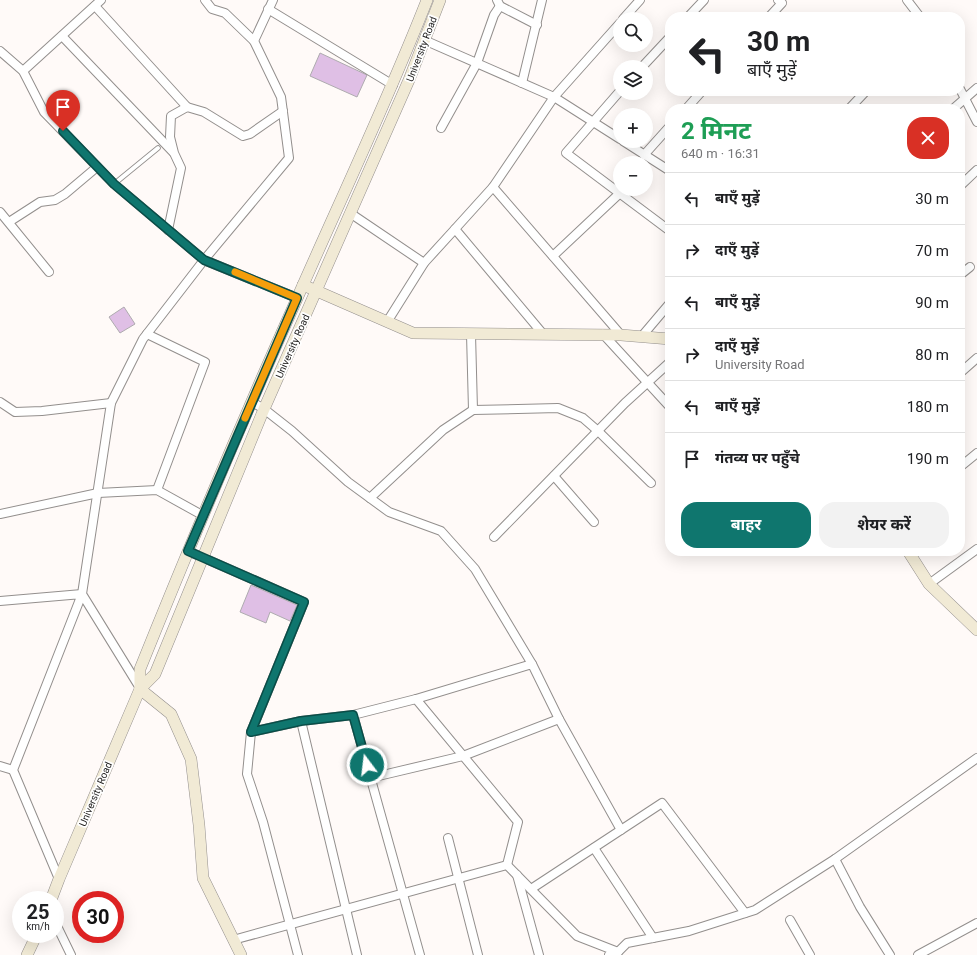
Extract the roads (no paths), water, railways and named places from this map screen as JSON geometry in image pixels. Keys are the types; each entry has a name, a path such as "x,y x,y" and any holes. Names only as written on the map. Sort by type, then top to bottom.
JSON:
{"street":[{"path":"59,879 13,770 82,594 111,403 148,334 204,260 288,158 281,97 254,42 225,13 212,9 204,0"},
{"path":"254,42 273,0"},
{"name":"University Road","path":"140,689 140,669 202,515 297,298 393,85 426,0"},
{"name":"University Road","path":"54,891 140,689 155,674 264,409 409,80 440,0"},
{"path":"522,83 542,0"},
{"path":"629,12 640,0"},
{"path":"693,12 704,0"},
{"path":"907,0 916,12"},
{"path":"773,12 782,1"},
{"path":"23,71 98,3 187,107 204,112 243,136 250,134 283,111"},
{"path":"441,128 477,63 499,3 537,25"},
{"path":"268,10 393,85"},
{"path":"387,322 424,263 493,187 554,97 613,31"},
{"path":"62,36 174,153"},
{"path":"424,40 554,97 613,134"},
{"path":"648,60 665,42"},
{"path":"0,52 23,71 44,112 114,184 204,260 297,298"},
{"path":"959,104 977,88"},
{"path":"690,104 698,96"},
{"path":"854,104 861,96"},
{"path":"964,96 977,122"},
{"path":"613,98 566,152 613,188"},
{"path":"168,230 181,168 174,153 170,137 171,116 187,107"},
{"path":"644,155 665,132"},
{"path":"634,148 665,168"},
{"path":"9,222 40,202 55,200 65,194 98,167"},
{"path":"965,181 977,170"},
{"path":"493,187 621,334"},
{"path":"553,256 617,196"},
{"path":"624,196 665,227"},
{"path":"0,212 49,272"},
{"path":"350,213 424,263"},
{"path":"455,229 543,334"},
{"path":"965,271 970,267"},
{"path":"303,285 413,334 621,334 665,338"},
{"path":"642,336 665,309"},
{"path":"148,334 205,362 157,490"},
{"path":"472,334 473,410"},
{"path":"603,334 665,402"},
{"path":"965,368 977,358"},
{"path":"494,538 598,431 665,367"},
{"path":"0,402 15,412 42,411 111,403"},
{"path":"252,402 264,409 292,431 348,482 389,512 442,531 459,549 475,569 532,664 559,719 621,830"},
{"path":"370,498 443,430 473,410 558,408 583,418 651,483"},
{"path":"965,463 977,453"},
{"path":"554,476 594,522"},
{"path":"0,514 98,493 157,490 202,515"},
{"path":"929,584 977,549"},
{"path":"188,551 304,602 251,732 247,774 263,822 298,955"},
{"path":"911,556 929,584 977,630"},
{"path":"0,602 82,594"},
{"path":"82,594 140,689 171,714 191,759 199,825 202,878 241,955"},
{"path":"251,732 301,721 353,715 416,699 532,664"},
{"path":"416,699 518,822 508,865"},
{"path":"353,715 420,955"},
{"path":"370,778 463,756 559,719"},
{"path":"301,721 356,955"},
{"path":"609,955 618,952 627,943 689,932 755,910 835,859 977,758"},
{"path":"0,766 13,770"},
{"path":"531,889 662,803 745,913"},
{"path":"448,838 478,955"},
{"path":"594,848 653,938"},
{"path":"835,859 860,907 890,955"},
{"path":"233,940 508,865"},
{"path":"508,865 577,936 618,952"},
{"path":"517,875 539,955"},
{"path":"790,920 810,955"},
{"path":"918,955 977,923"},
{"path":"64,941 71,955"},
{"path":"28,955 33,943"}],"lane":[{"path":"114,184 158,148"}]}
